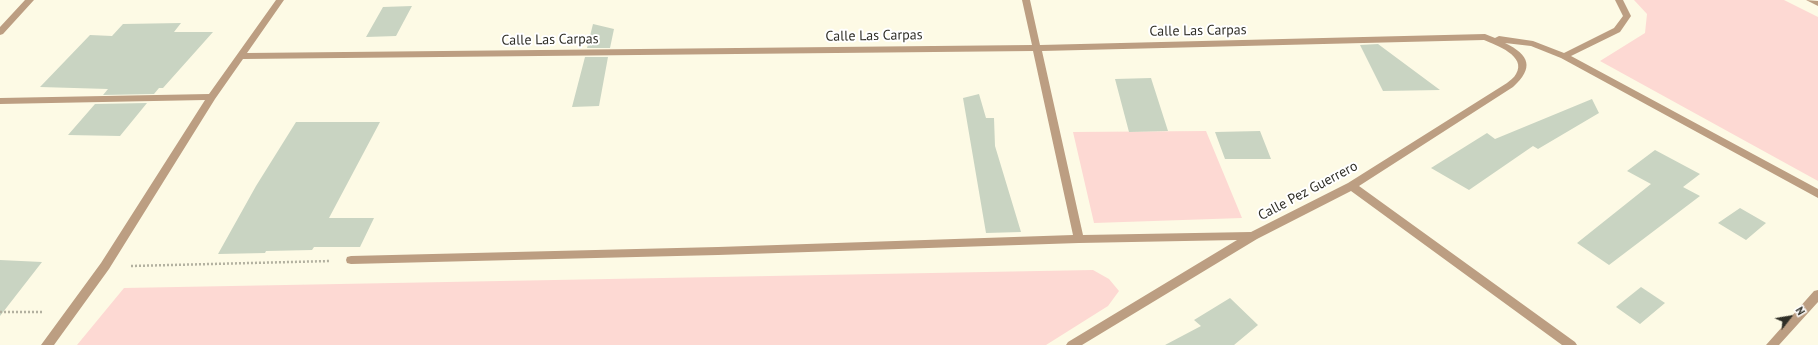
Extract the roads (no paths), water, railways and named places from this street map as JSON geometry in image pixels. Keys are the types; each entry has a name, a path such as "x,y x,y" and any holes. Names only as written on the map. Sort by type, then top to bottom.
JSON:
{"street":[{"path":"0,32 30,0"},
{"path":"47,345 105,266 212,97 280,0"},
{"path":"1026,0 1079,239"},
{"path":"1564,56 1617,30 1627,16 1618,0"},
{"path":"1810,0 1818,4"},
{"path":"1485,37 1533,44 1564,56 1818,194"},
{"name":"Calle Las Carpas","path":"241,56 1037,48 1485,37 1506,46"},
{"name":"Calle Pez Guerrero","path":"1072,345 1253,236 1352,186 1510,85 1521,75 1523,66 1520,57 1506,46"},
{"path":"0,101 212,97"},
{"path":"1352,186 1571,345"},
{"path":"350,260 726,251 1079,239 1253,236"},
{"path":"1772,345 1818,294"}]}
